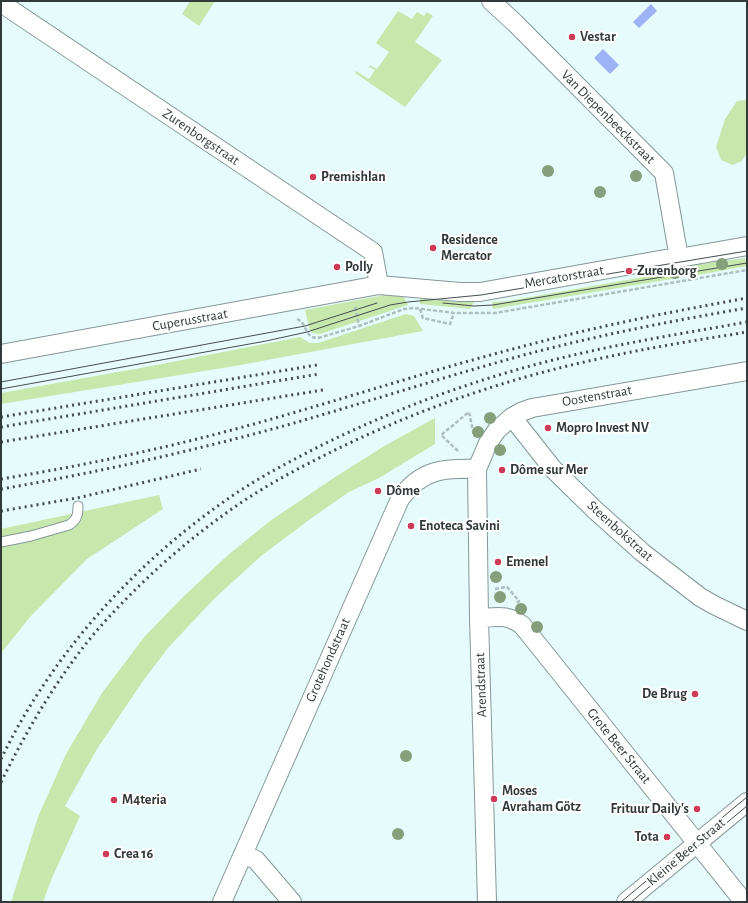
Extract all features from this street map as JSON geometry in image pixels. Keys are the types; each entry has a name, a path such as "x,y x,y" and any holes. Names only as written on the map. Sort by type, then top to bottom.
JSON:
{"street":[{"name":"Van Diepenbeeckstraat","path":"491,1 515,23 664,173 679,258"},
{"name":"Zurenborgstraat","path":"1,3 373,252 379,285"},
{"name":"Mercatorstraat","path":"379,285 470,293 747,246"},
{"name":"Cuperusstraat","path":"1,354 379,285"},
{"name":"Oostenstraat","path":"477,469 488,443 497,430 512,417 521,412 542,406 747,371"},
{"name":"Steenbokstraat","path":"512,417 552,468 595,510 643,553 700,597 747,621"},
{"name":"Grotehondstraat","path":"222,902 400,499 411,485 434,472 447,468 477,469"},
{"name":"Arendstraat","path":"477,469 479,618 487,902"},
{"name":"Grote Beer Straat","path":"479,618 503,616 512,618 522,625 744,902"},
{"name":"Kleine Beer Straat","path":"626,902 747,802"},
{"path":"243,854 256,860 292,902"}],"lane":[{"path":"1,542 31,536 69,525 74,522 78,516 78,506"}],"path":[{"path":"295,318 301,321 309,335 313,338 324,338 404,310 420,309 454,313 495,313 747,270"},
{"path":"420,309 423,318 450,324 454,313"},
{"path":"470,420 469,412 441,435 477,469"},
{"path":"479,590 507,587 519,601 503,616"}],"green space":[{"path":"190,1 215,1 199,26 182,14"},
{"path":"398,11 412,19 417,12 424,16 427,12 433,16 415,42 442,60 405,107 355,73 356,71 369,79 375,70 369,67 370,65 377,69 389,52 376,43"},
{"path":"746,100 747,153 742,161 733,165 721,160 716,147 725,119 737,101"},
{"path":"745,258 747,266 687,277 685,266"},
{"path":"677,271 678,278 493,309 492,302 508,301"},
{"path":"390,294 402,294 408,305 320,334 310,331 305,310"},
{"path":"420,297 456,302 474,302 470,309 420,304"},
{"path":"406,314 414,316 423,331 235,366 1,404 1,393 300,337 310,343 318,343"},
{"path":"435,418 435,444 379,478 349,492 261,556 214,599 168,648 143,681 97,749 65,806 80,816 52,878 43,902 11,902 38,817 66,754 102,693 145,636 185,595 228,555 270,521 386,445"},
{"path":"159,495 163,509 87,559 30,617 1,653 1,529"}],"water":[{"path":"651,4 657,11 639,28 633,22"},
{"path":"603,49 619,65 610,74 594,58"}],"tram line":[{"path":"1,389 266,341 307,332 390,305 481,295 747,251"},
{"path":"443,303 474,306 493,305 747,263"},
{"path":"1,382 305,326 377,303"},
{"path":"621,902 747,797"},
{"path":"631,902 747,806"}],"railway":[{"path":"1,479 103,460 180,443 287,415 450,366 559,337 639,319 747,298"},
{"path":"1,489 106,469 245,436 312,418 561,345 694,317 747,308"},
{"path":"1,759 22,720 46,682 72,646 101,611 164,548 199,520 256,480 353,430 415,404 480,381 545,362 599,349 747,322"},
{"path":"1,782 21,743 54,688 79,652 93,635 144,581 180,549 219,518 260,490 357,439 419,413 483,390 547,371 601,358 747,332"},
{"path":"1,417 317,365"},
{"path":"1,427 319,374"},
{"path":"1,442 323,390"},
{"path":"1,511 77,498 201,469"}],"place":[{"name":"Vestar","path":"572,37"},
{"name":"Premishlan","path":"313,177"},
{"name":"Residence Mercator","path":"433,248"},
{"name":"Polly","path":"337,267"},
{"name":"Zurenborg","path":"629,271"},
{"name":"Mopro Invest NV","path":"548,428"},
{"name":"Dôme sur Mer","path":"502,470"},
{"name":"Dôme","path":"378,491"},
{"name":"Enoteca Savini","path":"411,526"},
{"name":"Emenel","path":"498,562"},
{"name":"De Brug","path":"695,694"},
{"name":"Moses Avraham Götz","path":"494,799"},
{"name":"M4teria","path":"114,800"},
{"name":"Frituur Daily's","path":"697,809"},
{"name":"Tota","path":"667,837"},
{"name":"Crea 16","path":"106,854"}]}
